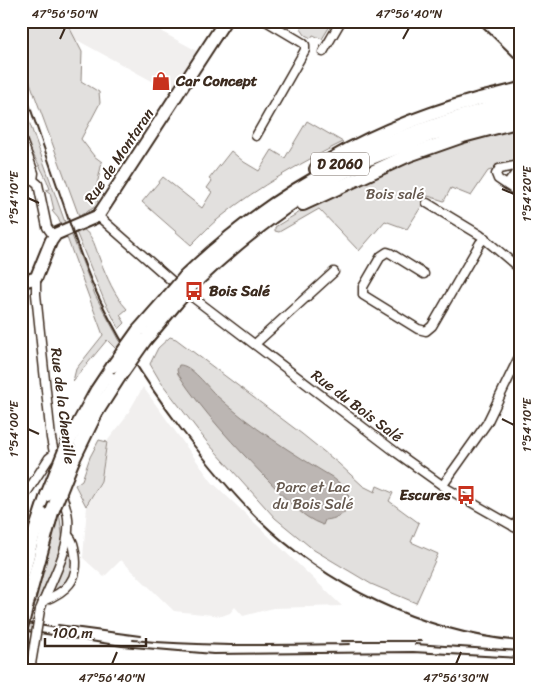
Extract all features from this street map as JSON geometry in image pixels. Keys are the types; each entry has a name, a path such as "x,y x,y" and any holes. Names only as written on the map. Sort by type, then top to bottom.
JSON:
{"main road":[{"path":"489,21 520,53"},
{"path":"498,21 520,38"},
{"path":"202,262 213,246 242,220 336,155 413,120 480,99 520,89"},
{"name":"D 2060","path":"21,628 52,512 72,462 116,372 142,336 202,262 233,234 269,207 314,179 353,158 383,143 433,124 520,100"},
{"name":"D 2060","path":"190,279 251,232 317,187 373,158 434,134 520,109"},
{"path":"251,232 299,206 408,155 463,136 520,121"},
{"name":"D 2060","path":"21,582 47,495 68,443 97,390 116,372"}],"street":[{"name":"Rue de Montaran","path":"54,237 60,232 86,223 98,216 226,21"},
{"path":"256,136 306,47 266,21"},
{"path":"322,52 341,21"},
{"path":"489,21 520,47"},
{"path":"498,21 520,42"},
{"path":"21,137 34,173 33,180"},
{"path":"520,166 499,169 496,174 498,179 520,194"},
{"path":"507,185 520,166"},
{"path":"21,175 38,184 47,227 54,237 36,278 21,282"},
{"path":"427,203 485,238 520,268"},
{"path":"98,216 172,281"},
{"path":"424,274 386,252 381,256 363,287 363,295 418,329 426,331 432,326 480,243 485,238"},
{"path":"255,344 334,272"},
{"name":"Rue de la Chenille","path":"30,670 40,610 65,551 68,535 66,506 62,496 54,454 36,294 36,278"},
{"name":"Rue du Bois Salé","path":"191,296 308,386 443,485 517,529"},
{"path":"443,485 487,422 520,355"},
{"path":"21,498 49,458 54,454"},
{"path":"517,529 520,517"},
{"name":"Rue de la Chenille","path":"43,601 64,591 74,576 76,560 72,539 68,535"}],"shaded area":[{"path":"72,21 168,21 162,32 199,52 172,92 66,34"},
{"path":"179,365 189,368 194,372 217,396 258,429 332,477 346,489 349,505 344,513 335,518 325,520 323,525 307,517 286,499 209,415 178,374"},
{"path":"143,387 212,482 342,606 273,608 243,616 235,607 230,613 222,616 174,611 121,560 104,577 83,558 87,506 102,481 108,440 124,420"},
{"path":"21,606 45,610 35,670 21,670"}],"green space":[{"path":"21,21 66,21 82,52 81,81 99,92 100,103 81,139 94,156 102,162 95,194 99,205 79,216 21,58"},
{"path":"302,21 333,21 322,39 313,35 311,38 305,35 301,29"},
{"path":"21,99 66,225 61,225 52,211 54,210 50,193 46,190 50,189 26,140 21,120"},
{"path":"307,121 343,142 265,185 214,222 191,245 142,202 163,177 202,208 212,192 207,188 212,181 209,179 231,151 259,171 272,150 285,158"},
{"name":"Bois salé","path":"520,126 520,162 488,171 471,196 451,188 444,201 428,196 407,229 385,221 359,251 319,209 279,232 275,231 275,227 333,194 393,166 424,154"},
{"path":"83,229 92,239 111,286 127,309 120,315 125,323 119,329 104,300 76,232"},
{"path":"71,233 95,295 121,343 116,349 107,340 73,381 76,369 103,335 66,235"},
{"name":"Parc et Lac du Bois Salé","path":"170,337 176,339 302,434 363,486 375,492 377,486 393,493 389,501 419,523 411,542 438,554 416,603 371,584 314,550 275,518 207,442 160,381 150,364 158,348"},
{"path":"99,440 107,442 101,481 86,506 75,485 82,480 90,457"},
{"path":"59,511 63,541 62,548 38,601 34,603 53,527"},
{"path":"70,550 74,568 66,585 52,592"}],"railway":[{"path":"21,81 81,254 102,304 133,360 168,412 236,496 284,542 313,564 378,602 447,628 483,636 520,641"},
{"path":"21,622 63,629"},
{"path":"58,625 140,636"},
{"path":"21,630 122,646 213,654 413,652 520,658"},
{"path":"133,640 214,645 350,644"},
{"path":"342,641 422,641"},
{"path":"415,644 520,651"},
{"path":"21,659 51,670"}],"place":[{"name":"Car Concept","path":"161,81"},
{"name":"Bois Salé","path":"194,291"},
{"name":"Escures","path":"466,495"}]}
